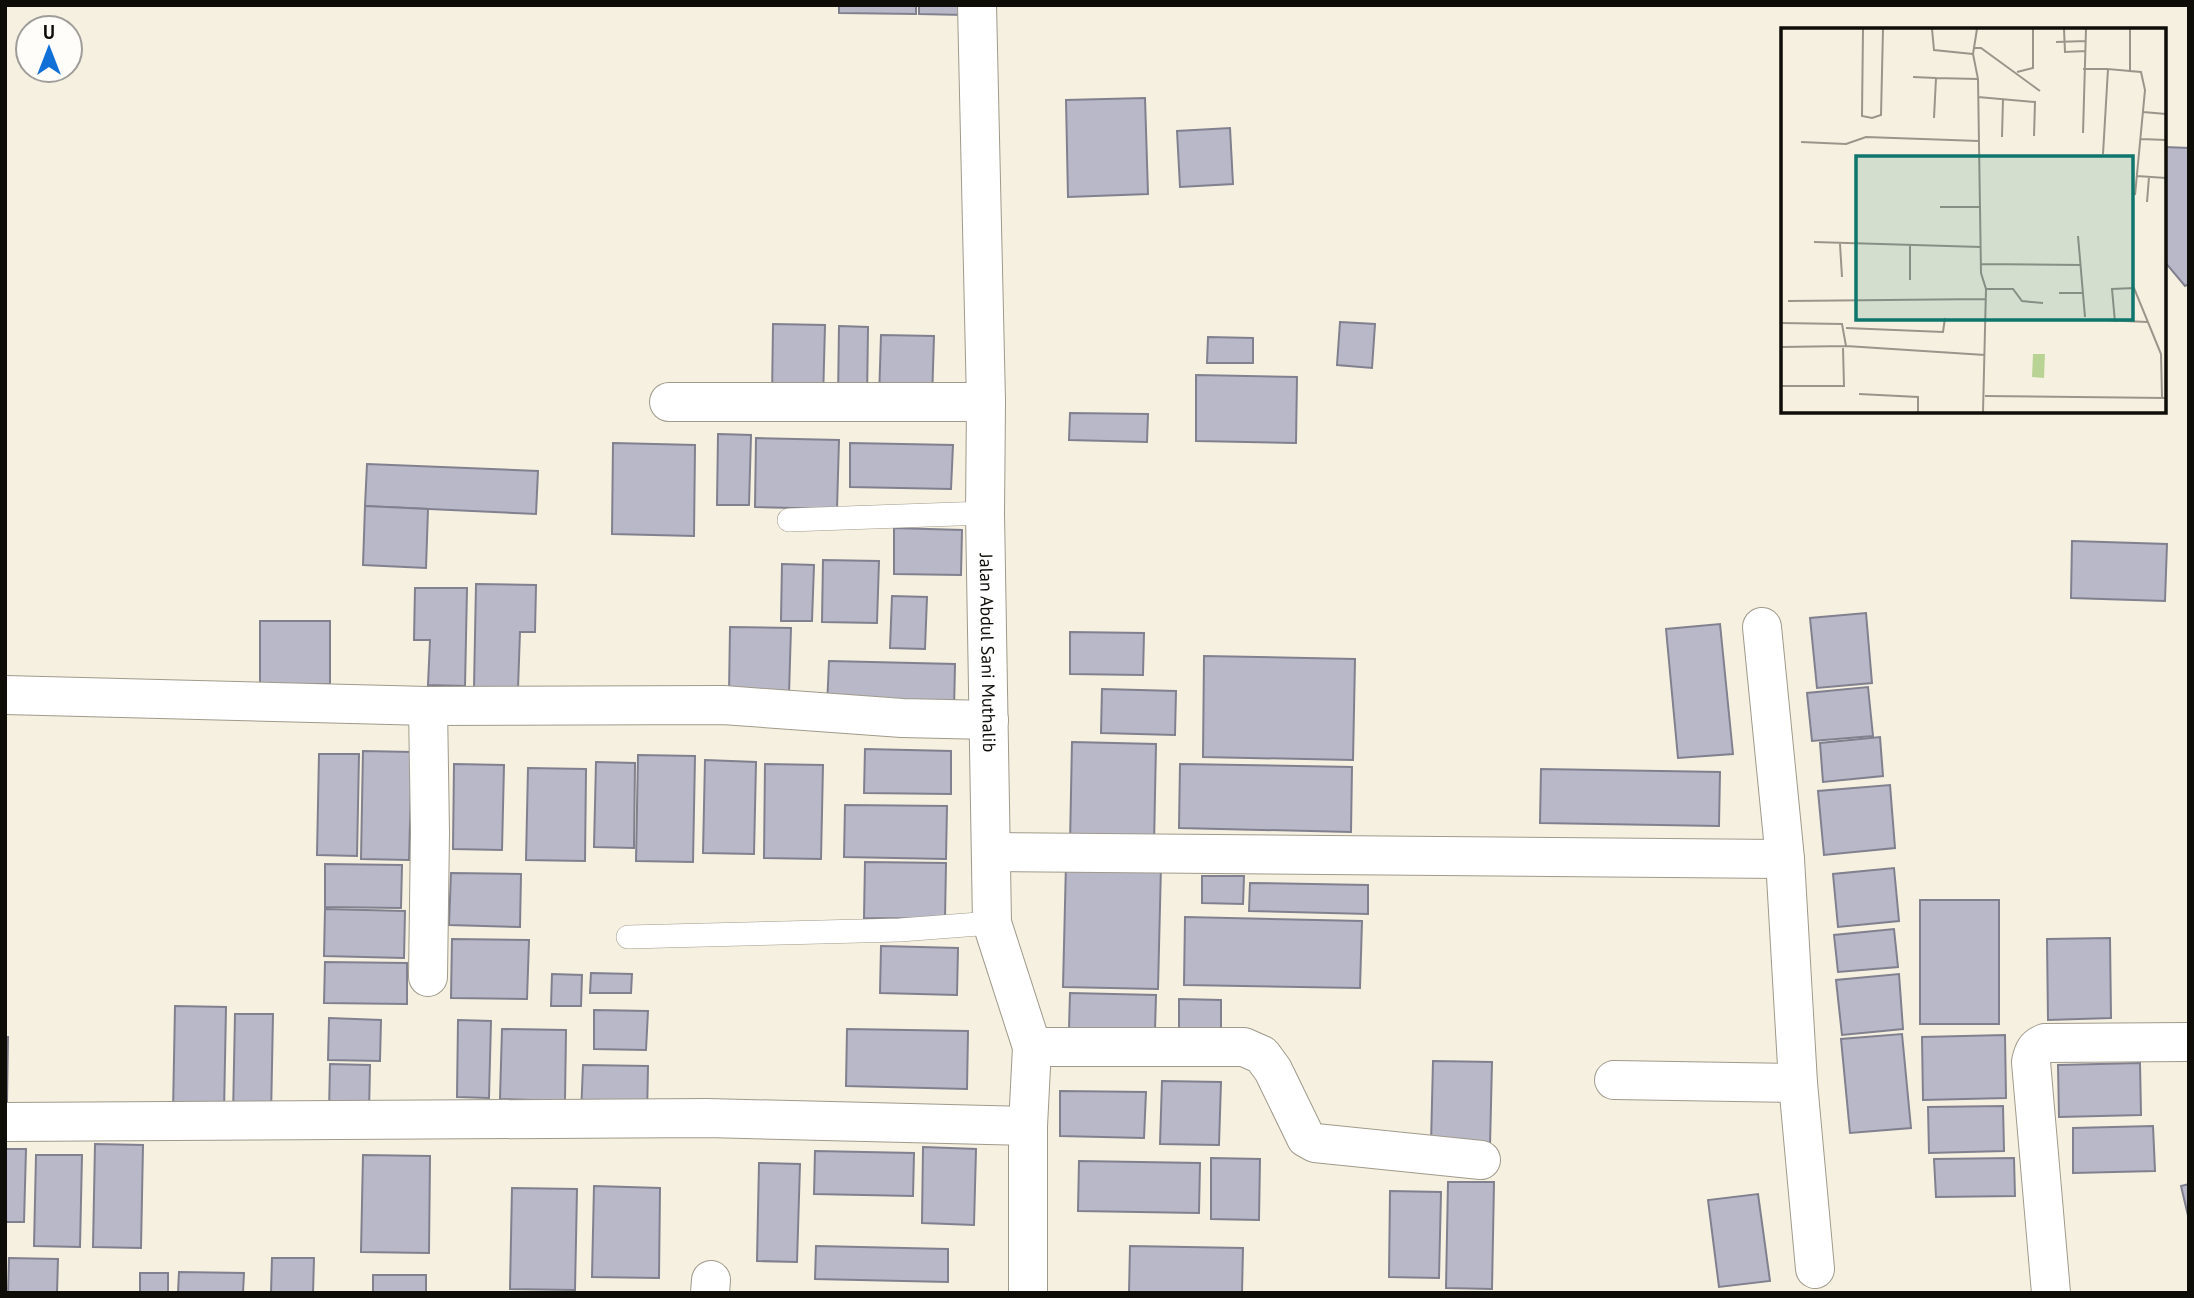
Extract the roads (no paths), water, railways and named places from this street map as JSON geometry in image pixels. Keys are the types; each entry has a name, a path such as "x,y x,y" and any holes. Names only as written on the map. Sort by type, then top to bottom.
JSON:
{"street":[{"name":"Jalan Abdul Sani Muthalib","path":"977,5 986,402 985,513 992,923 1032,1047 1028,1126 1028,1293"},
{"path":"670,402 986,402"},
{"path":"1762,627 1785,859 1798,1083 1815,1269"},
{"path":"5,695 428,706 723,705 902,718 989,720"},
{"path":"428,706 428,977"},
{"path":"991,852 1785,859"},
{"path":"2051,1293 2031,1062 2033,1052 2037,1046 2045,1043 2189,1042"},
{"path":"1032,1047 1244,1047 1262,1055 1273,1070 1306,1138 1315,1143 1481,1160"},
{"path":"1614,1080 1798,1083"},
{"path":"5,1122 707,1118 1028,1126"}],"lane":[{"path":"789,520 985,513"},
{"path":"628,937 900,930 992,923"}]}
